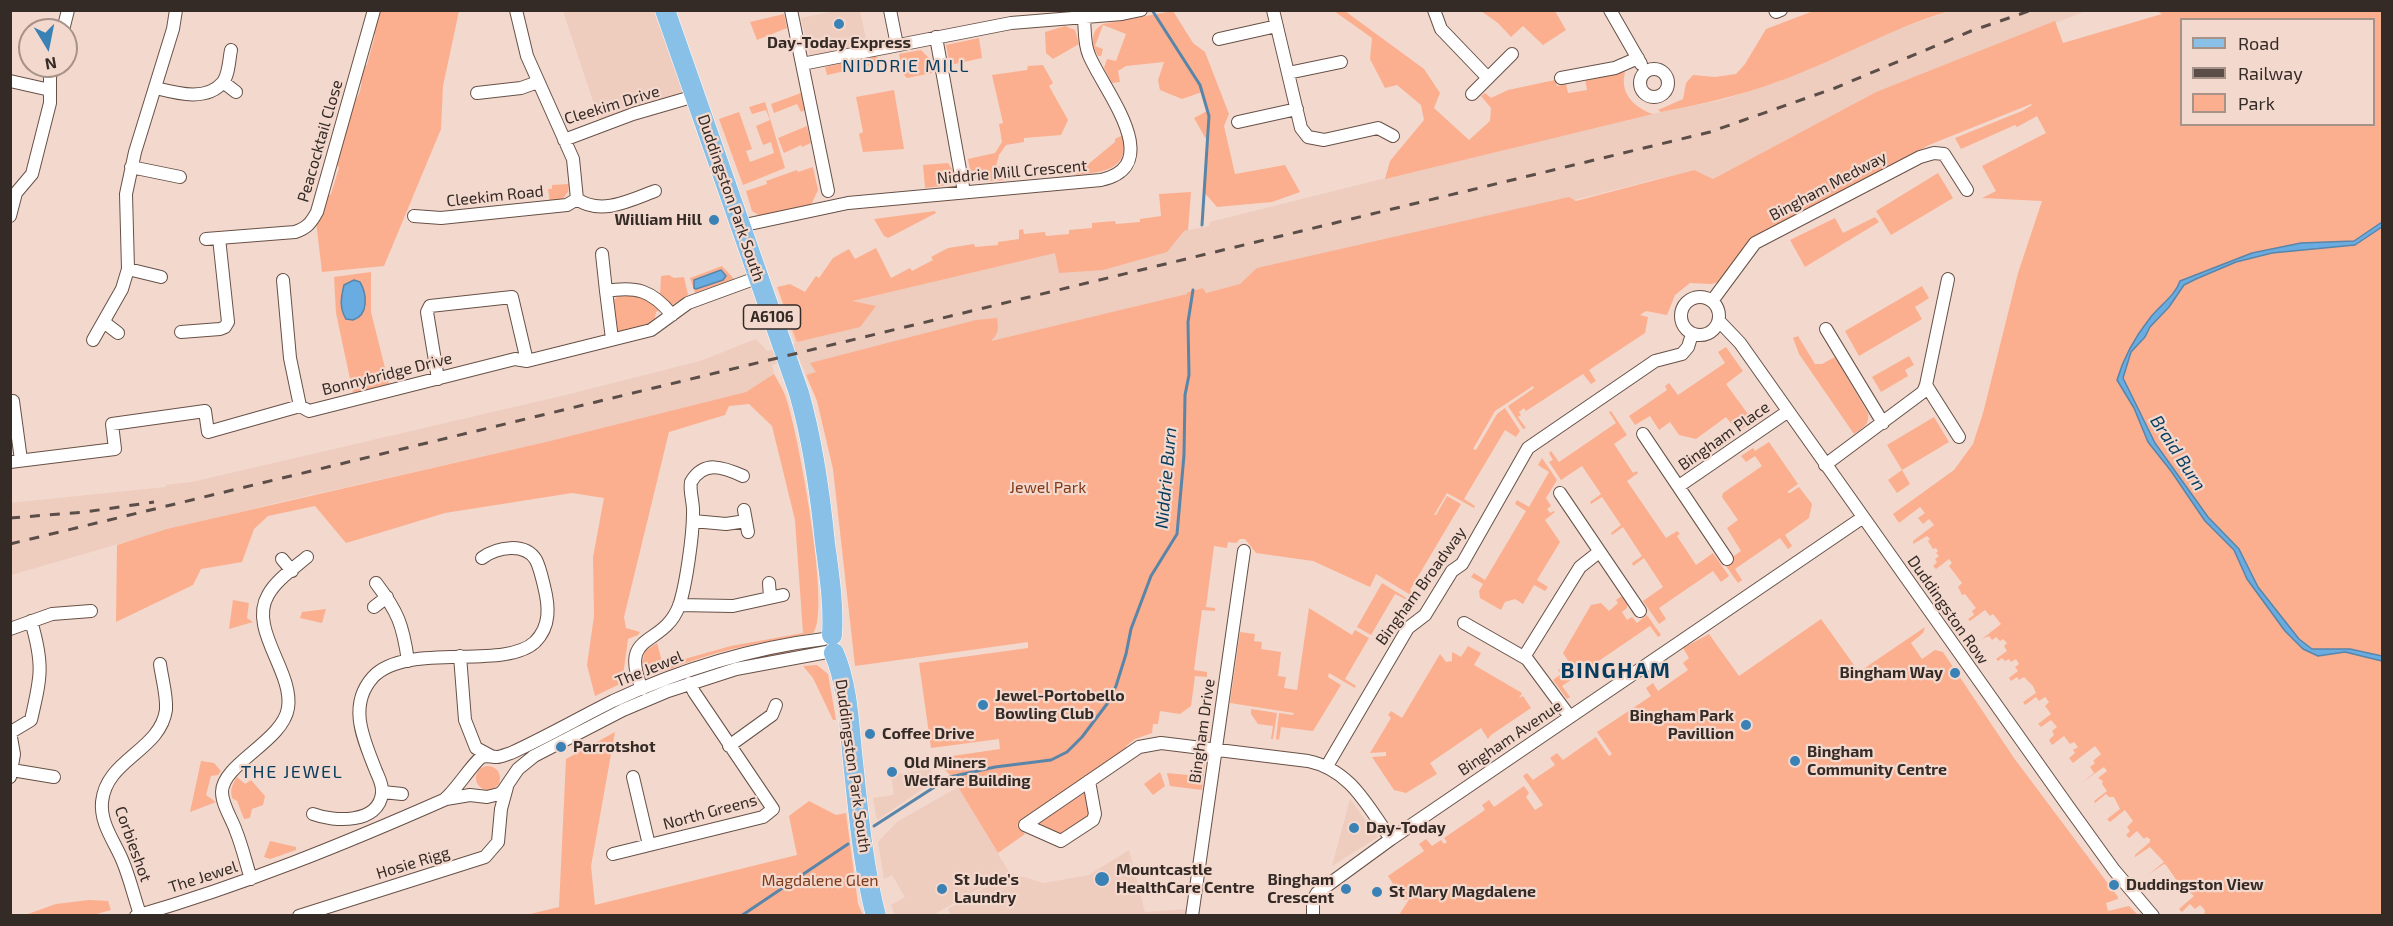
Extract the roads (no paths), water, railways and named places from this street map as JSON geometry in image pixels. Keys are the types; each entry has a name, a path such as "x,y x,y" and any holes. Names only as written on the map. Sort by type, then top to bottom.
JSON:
{"main road":[{"name":"Duddingston Park South","path":"665,10 809,428 817,467 832,595 829,645 839,664 849,720 864,852 876,915"}],"street":[{"path":"93,340 105,323 122,289 128,269 126,194 131,167 173,29 176,10"},
{"name":"Peacocktail Close","path":"206,239 295,232 306,228 311,223 317,212 374,10"},
{"name":"Cleekim Drive","path":"516,10 522,41 564,140 633,114 695,96"},
{"path":"791,10 828,191"},
{"path":"890,10 897,45"},
{"path":"802,64 1040,16 1084,18 1141,10"},
{"path":"1274,10 1301,128 1308,137 1324,140 1378,128"},
{"path":"1434,10 1441,28 1488,78"},
{"path":"1610,10 1646,71"},
{"path":"1775,10 1781,10"},
{"name":"Niddrie Mill Crescent","path":"740,226 848,203 1101,180 1113,176 1124,168 1130,156 1130,137 1089,57 1084,18"},
{"path":"1219,39 1277,26"},
{"path":"936,37 964,192"},
{"path":"156,88 179,94 195,95 211,91 223,82 231,50"},
{"path":"1472,94 1512,54"},
{"path":"1561,78 1615,68 1638,58"},
{"path":"1288,73 1341,62"},
{"path":"10,216 16,194 32,174 50,103 50,78"},
{"path":"10,81 50,90"},
{"path":"223,82 236,92"},
{"path":"477,93 521,88 538,82"},
{"path":"1239,122 1297,109"},
{"path":"1366,118 1393,136"},
{"path":"564,140 575,168 577,199"},
{"name":"Bingham Medway","path":"1712,302 1755,243 1920,157 1934,153 1944,154 1967,190"},
{"path":"131,167 180,177"},
{"path":"10,178 24,182"},
{"name":"Cleekim Road","path":"414,216 441,218 567,205 577,199 593,206 611,206 655,191"},
{"path":"181,333 220,329 228,322 219,238"},
{"path":"602,254 612,339"},
{"path":"128,269 161,276"},
{"name":"Bonnybridge Drive","path":"13,401 16,461 115,449 112,424 205,411 208,432 300,406 309,411 515,359 527,361 651,330 688,303 759,278"},
{"path":"1825,465 1918,396 1926,385 1948,279"},
{"path":"283,280 290,358 300,406"},
{"path":"606,291 639,290 653,295 672,315"},
{"path":"438,378 427,312 430,306 512,297 527,361"},
{"path":"1692,334 1682,324 1681,314 1684,305 1698,297 1712,302 1719,310 1719,321"},
{"name":"Bingham Broadway","path":"1327,766 1408,628 1425,615 1452,571 1462,564 1485,525 1487,515 1528,448 1655,361 1682,354 1688,347 1692,334 1708,334 1719,321"},
{"name":"Duddingston Row","path":"1719,321 1740,343 2076,818 2114,870 2153,915"},
{"path":"105,323 118,333"},
{"path":"1826,329 1883,423"},
{"path":"1926,385 1959,437"},
{"name":"Bingham Place","path":"1679,486 1787,412"},
{"name":"Bingham Place","path":"1643,434 1726,559"},
{"path":"642,689 634,662 637,648 669,624 679,605 693,521 691,482 700,471 715,466 731,465 743,476"},
{"path":"1560,493 1640,611"},
{"name":"Bingham Avenue","path":"1313,915 1313,900 1317,893 1390,839 1862,518"},
{"path":"693,521 726,524 746,521"},
{"path":"317,819 342,820 363,814 373,809 380,800 383,792 381,783 362,735 359,721 359,704 374,676 384,669 408,661 505,654 527,647 543,632 548,614 535,559 529,552 511,548 489,553 483,558"},
{"name":"Bingham Drive","path":"1192,915 1244,551"},
{"path":"1524,657 1580,567 1599,552"},
{"path":"251,879 223,798 223,788 230,775 278,729 287,714 288,690 265,629 263,612 269,593 307,557"},
{"path":"282,559 292,571"},
{"path":"376,583 396,610 408,661"},
{"path":"679,605 733,606 777,596 769,583"},
{"path":"374,607 387,597"},
{"path":"10,628 61,612 91,611"},
{"path":"31,621 39,648 41,666 39,682 31,720 10,732 14,754 11,773 54,777"},
{"path":"1464,623 1524,657 1570,717"},
{"name":"The Jewel","path":"138,915 251,879 341,845 446,799 499,795 534,756 623,710 690,683 829,645"},
{"name":"The Jewel","path":"446,799 480,758 494,757 528,745 586,715 674,675 724,659 829,645"},
{"path":"460,656 465,720 476,748 470,769 470,783 501,809"},
{"name":"Corbieshot","path":"138,915 124,865 105,824 102,802 111,776 117,768 150,740 162,722 166,711 166,698 160,664"},
{"name":"North Greens","path":"613,854 764,816 773,809 694,693 690,683"},
{"path":"729,746 775,715"},
{"path":"1089,781 1095,814 1091,822 1061,841 1025,825 1089,781 1139,747 1150,743 1216,749 1308,761 1327,766 1341,774 1350,783 1390,839"},
{"path":"476,748 494,757 508,770 508,784"},
{"name":"North Greens","path":"633,777 649,845"},
{"name":"Hosie Rigg","path":"299,915 485,857 498,842 501,809 508,784"},
{"path":"383,792 402,794"}],"water":[{"path":"2382,222 2382,227 2355,245 2272,253 2236,262 2184,285 2169,307 2131,352 2123,378 2155,443 2208,517 2239,549 2258,587 2299,639 2312,649 2350,649 2382,656 2382,661 2345,652 2318,656 2303,649 2285,631 2247,579 2234,550 2205,521 2148,442 2134,408 2117,380 2135,340 2150,318 2175,291 2180,281 2252,253 2301,243 2354,241"},
{"path":"721,270 726,276 723,280 694,288 694,280"},
{"path":"354,280 360,282 365,304 362,314 353,320 346,319 341,302 344,285"}],"waterway":[{"name":"Niddrie Burn","path":"1152,10 1200,85 1209,116 1202,225"},
{"name":"Niddrie Burn","path":"874,826 950,777 995,767 1051,760 1067,752 1082,737 1107,704 1116,686 1131,629 1151,576 1177,534 1184,455 1185,395 1189,375 1188,322 1193,290"},
{"name":"Niddrie Burn","path":"741,916 848,844"}],"railway":[{"path":"10,544 1710,132 1835,88 1971,31 2032,10"},
{"path":"10,518 85,512 154,502"}],"place":[{"name":"Day-Today Express","path":"839,24"},
{"name":"William Hill","path":"714,220"},
{"name":"Bingham Way","path":"1955,673"},
{"name":"Jewel-Portobello Bowling Club","path":"983,705"},
{"name":"Bingham Park Pavillion","path":"1746,725"},
{"name":"Coffee Drive","path":"870,734"},
{"name":"Parrotshot","path":"561,747"},
{"name":"Bingham Community Centre","path":"1795,761"},
{"name":"Old Miners Welfare Building","path":"892,772"},
{"name":"Day-Today","path":"1354,828"},
{"name":"Mountcastle HealthCare Centre","path":"1102,879"},
{"name":"Duddingston View","path":"2114,885"},
{"name":"St Jude's Laundry","path":"942,889"},
{"name":"Bingham Crescent","path":"1346,889"},
{"name":"St Mary Magdalene","path":"1377,892"}],"district":[{"name":"NIDDRIE MILL","path":"906,66"},
{"name":"BINGHAM","path":"1616,671"},
{"name":"THE JEWEL","path":"292,772"}],"water label":[{"name":"Braid Burn","path":"2178,453"}],"park label":[{"name":"Jewel Park","path":"1048,488"},
{"name":"Magdalene Glen","path":"820,881"}]}
